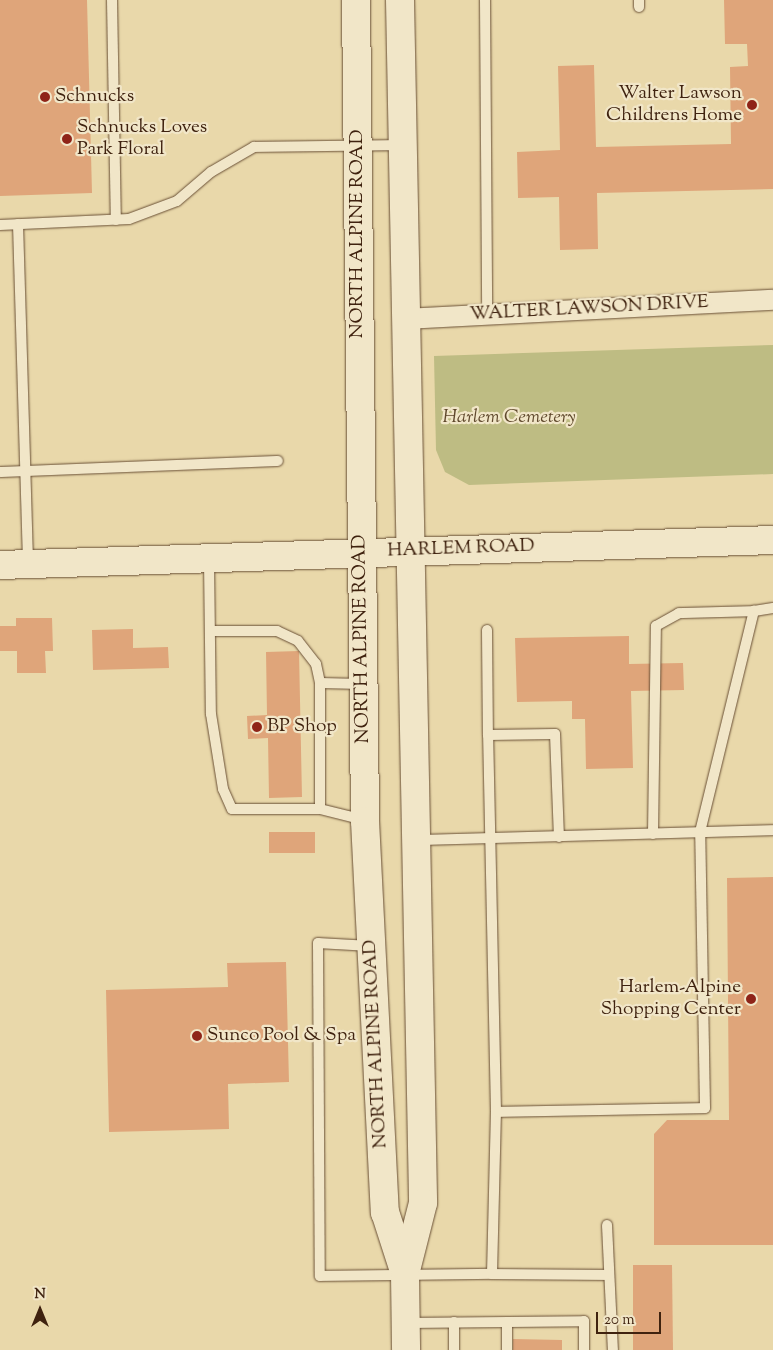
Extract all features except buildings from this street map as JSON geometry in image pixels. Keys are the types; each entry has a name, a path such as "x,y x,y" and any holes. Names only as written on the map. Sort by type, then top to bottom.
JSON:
{"main road":[{"name":"NORTH ALPINE ROAD","path":"356,0 365,821 385,1212 404,1274 406,1350"},
{"name":"NORTH ALPINE ROAD","path":"400,0 400,145 410,551 413,840 423,1203 404,1274"},
{"name":"HARLEM ROAD","path":"0,565 361,551 773,540"}],"street":[{"name":"WALTER LAWSON DRIVE","path":"404,319 773,300"}],"lane":[{"path":"112,0 116,220"},
{"path":"486,0 487,314"},
{"path":"0,225 116,220 177,201 211,172 254,147 400,145"},
{"path":"18,224 28,564"},
{"path":"0,472 278,461"},
{"path":"209,558 211,714 223,790 232,809 320,809 365,821"},
{"path":"653,834 656,626 679,613 773,608"},
{"path":"496,1112 705,1108 700,832 754,610"},
{"path":"487,630 496,1112 492,1274"},
{"path":"210,631 277,631 298,641 310,656 320,683 320,809"},
{"path":"320,683 363,684"},
{"path":"488,735 555,734 559,837"},
{"path":"413,840 773,830"},
{"path":"370,946 318,942 320,1276 404,1274 608,1275"},
{"path":"607,1226 613,1350"},
{"path":"406,1323 584,1321 584,1350"},
{"path":"454,1322 454,1350"},
{"path":"508,1322 508,1350"}],"green space":[{"name":"Harlem Cemetery","path":"773,345 773,474 469,485 445,472 436,450 434,356"}],"place":[{"name":"Schnucks","path":"45,97"},
{"name":"Walter Lawson Childrens Home","path":"752,105"},
{"name":"Schnucks Loves Park Floral","path":"67,139"},
{"name":"BP Shop","path":"257,727"},
{"name":"Harlem-Alpine Shopping Center","path":"751,999"},
{"name":"Sunco Pool & Spa","path":"197,1036"}]}
